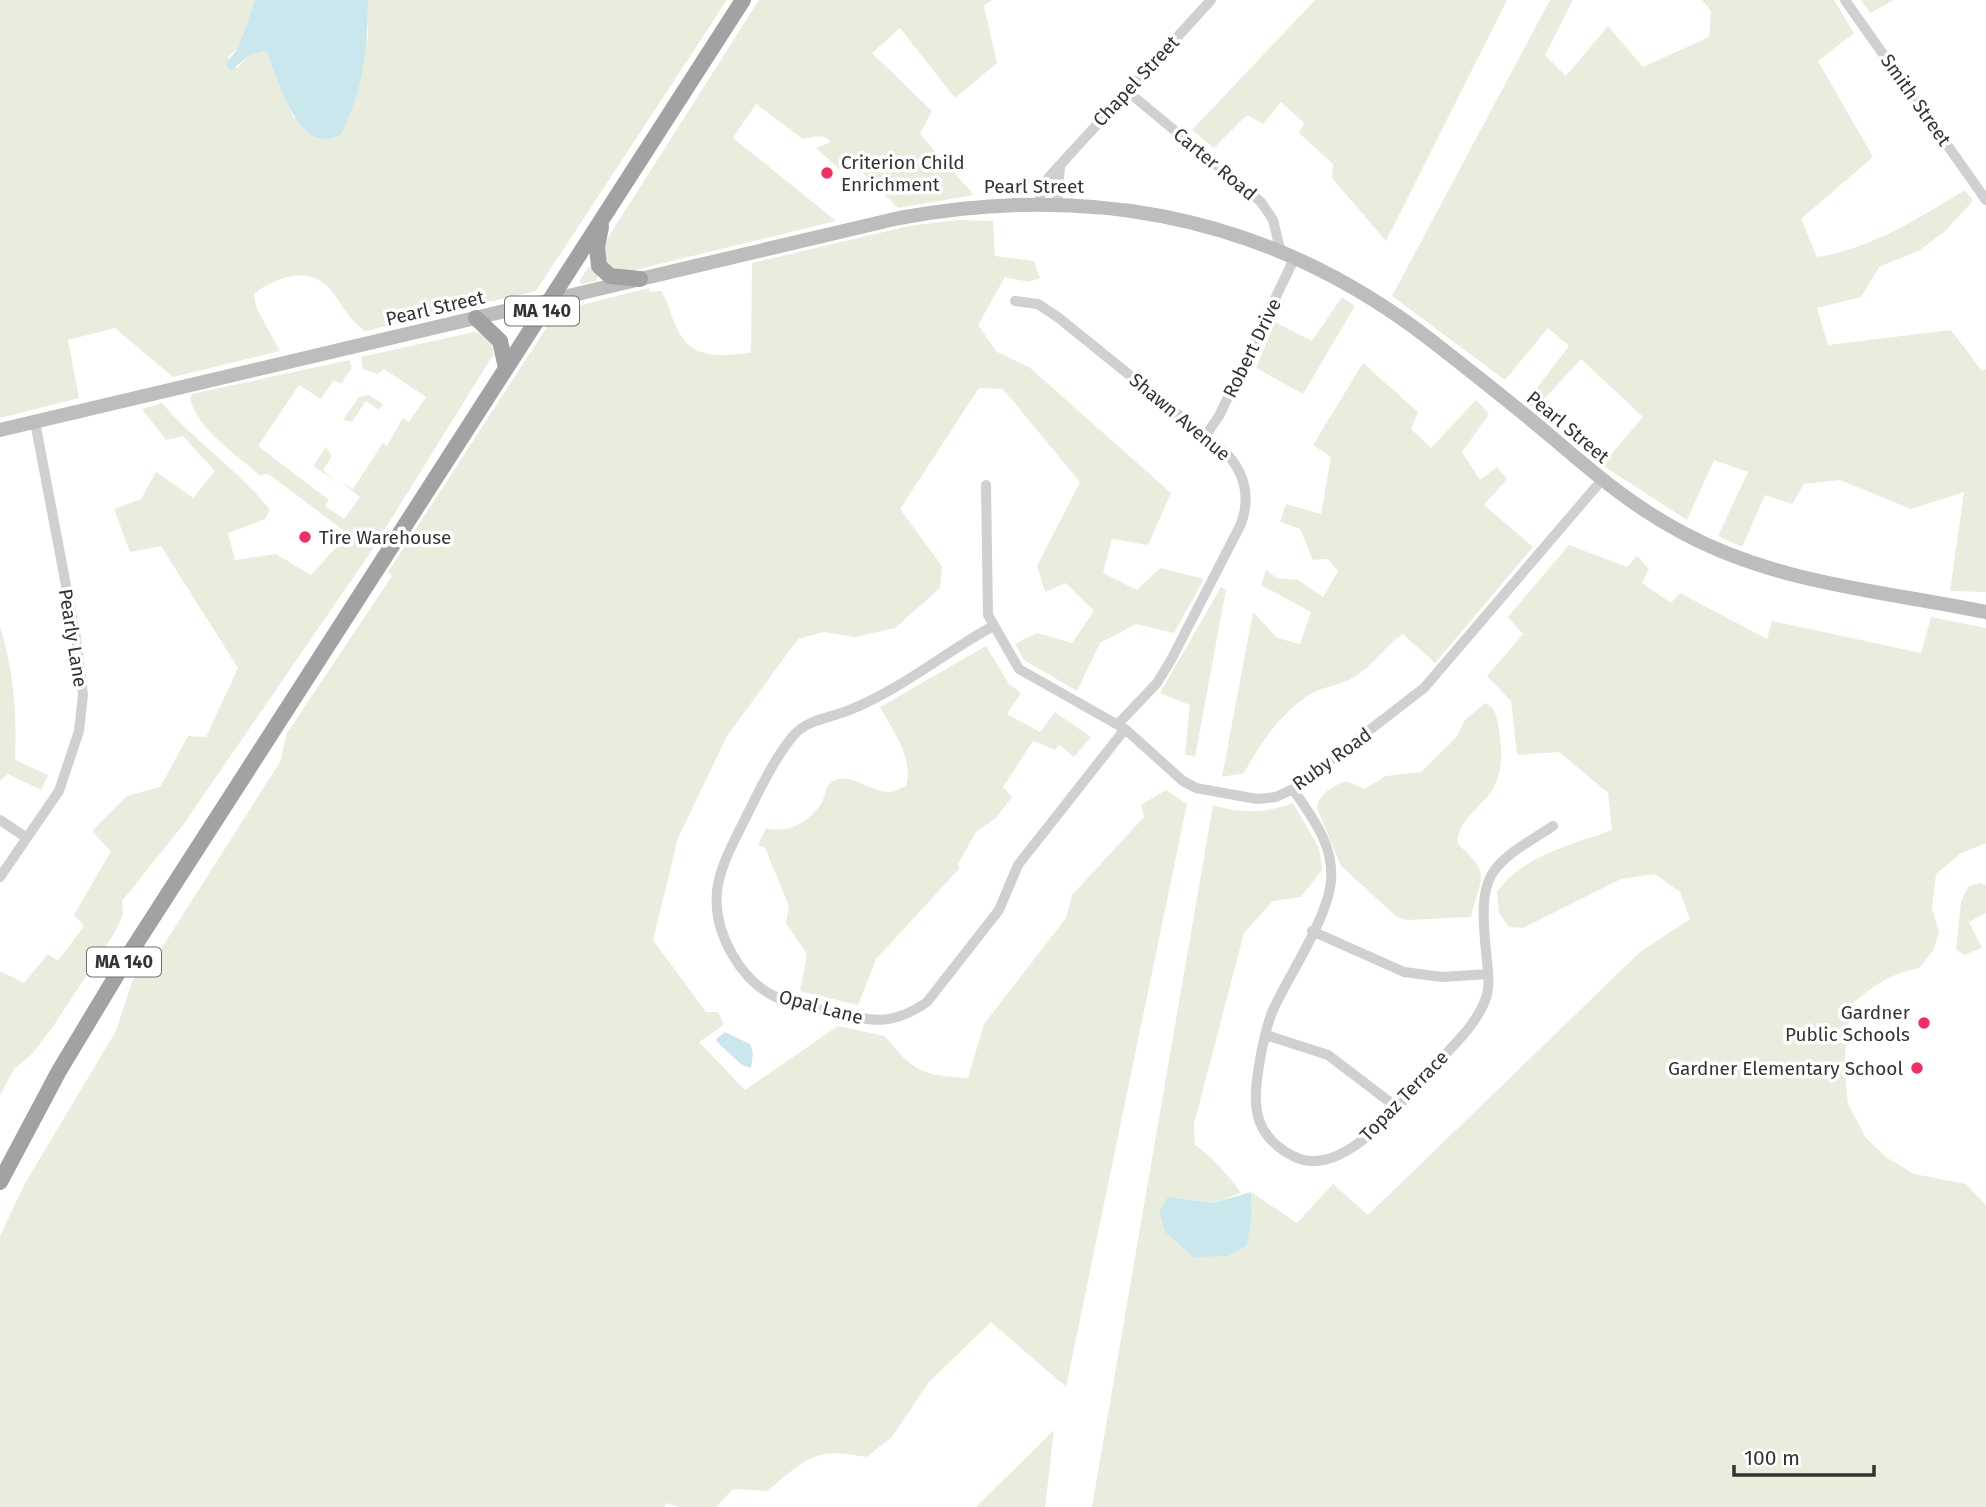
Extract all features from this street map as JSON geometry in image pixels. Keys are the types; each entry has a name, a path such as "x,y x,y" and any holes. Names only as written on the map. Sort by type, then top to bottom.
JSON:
{"highway":[{"name":"MA 140","path":"0,1182 59,1071 125,961 743,0"},
{"path":"604,214 597,247 599,266 610,276 640,279"},
{"path":"476,318 500,341 506,368"}],"main road":[{"name":"Pearl Street","path":"0,430 899,218 976,205 1057,203 1122,209 1226,232 1288,256 1348,285 1408,323 1554,439 1601,481 1660,521 1752,565 1823,583 1986,612"}],"street":[{"name":"Chapel Street","path":"1039,202 1042,187 1062,163 1212,0"},
{"name":"Smith Street","path":"1845,0 1986,200"},
{"name":"Carter Road","path":"1127,91 1261,202 1273,220 1288,256"},
{"path":"1057,203 1058,173 1062,163"},
{"name":"Robert Drive","path":"1206,435 1219,416 1288,256"},
{"name":"Shawn Avenue","path":"1016,301 1038,304 1049,310 1206,435 1228,455 1240,472 1246,493 1244,514 1171,660 1157,683 1121,727"},
{"name":"Pearly Lane","path":"0,877 66,774 79,731 83,695 76,638 35,422"},
{"name":"Ruby Road","path":"986,485 987,605 993,626 1019,669 1121,727 1183,781 1196,788 1257,799 1276,797 1293,789 1424,688 1601,481"},
{"name":"Opal Lane","path":"993,626 867,703 810,723 794,735 754,801 723,866 717,890 718,911 731,951 743,971 757,985 779,999 869,1020 894,1019 911,1013 928,1001 999,911 1018,865 1121,727"},
{"name":"Topaz Terrace","path":"1293,789 1318,827 1331,858 1331,882 1312,931 1272,1013 1253,1101 1261,1127 1275,1144 1295,1158 1314,1160 1343,1156 1371,1134 1474,1021 1487,997 1483,890 1495,866 1553,826"},
{"path":"0,820 27,838"},
{"path":"1312,931 1404,972 1442,977 1488,974"},
{"path":"1266,1035 1308,1046 1330,1056 1395,1106"}],"shaded area":[{"path":"0,0 255,0 238,48 228,57 237,68 251,54 266,51 294,119 368,38 368,0 727,0 536,291 365,331 322,282 312,277 292,276 272,283 254,294 256,307 280,351 173,377 115,328 68,340 79,398 0,418"},
{"path":"759,0 992,0 984,6 997,63 955,98 900,28 872,53 932,111 920,134 974,195 898,208 849,159 839,169 816,148 831,142 828,139 818,136 803,139 756,104 733,138 836,221 635,270 624,272 606,267 602,248"},
{"path":"1315,0 1507,0 1386,241 1332,178 1333,164 1299,133 1304,123 1281,102 1263,124 1247,115 1214,148 1192,130"},
{"path":"1550,0 1573,0 1545,55 1566,76 1608,26 1643,67 1709,37 1711,11 1702,0 1834,0 1854,33 1818,61 1873,157 1801,219 1817,257 1875,240 1965,190 1973,201 1944,232 1920,250 1879,267 1861,297 1817,308 1828,345 1951,330 1982,371 1986,369 1986,592 1950,591 1964,492 1911,509 1840,480 1804,484 1792,504 1765,495 1742,547 1718,536 1748,472 1714,460 1687,520 1602,465 1643,417 1581,359 1535,409 1526,402 1569,346 1548,328 1505,380 1392,296"},
{"path":"1861,0 1894,0 1870,13"},
{"path":"957,220 993,221 995,256 1034,261 1040,278 1029,282 1005,277 978,325 997,352 1029,367 1171,493 1148,545 1112,539 1103,573 1137,590 1160,568 1204,579 1174,633 1136,624 1100,643 1077,691 1024,660 1015,644 1037,633 1072,643 1094,611 1066,583 1045,592 1037,566 1080,482 1003,389 979,388 900,509 942,566 940,588 895,628 855,637 824,632 798,639 727,736 678,838 653,940 706,1012 718,1012 724,1025 699,1042 745,1090 838,1026 885,1036 904,1058 920,1070 968,1078 984,1024 1066,918 1072,895 1144,817 1141,805 1166,790 1187,804 1066,1387 991,1322 928,1383 892,1437 866,1457 822,1454 802,1463 767,1491 733,1489 716,1507 679,1507 666,1503 664,1507 0,1507 0,1236 24,1185 116,1031 134,976 161,949 280,762 287,733 392,576 388,572 554,316 569,308 649,288 649,292 661,291 676,326 690,346 708,354 751,353 752,263 909,226"},
{"path":"588,267 592,267 598,276 596,281 581,284 579,281"},
{"path":"1342,297 1355,306 1303,394 1256,368 1275,322 1312,341"},
{"path":"474,332 484,334 492,340 493,355 370,553 183,825 122,901 123,914 115,932 52,1028 31,1055 14,1069 0,1095 0,971 24,983 48,954 58,961 84,926 74,915 111,851 92,831 127,796 160,787 188,736 206,737 238,668 161,546 130,552 114,509 141,499 156,472 193,498 215,471 183,436 166,440 142,409 162,403 188,431 245,482 270,510 265,519 228,533 235,560 276,554 311,575 348,534 269,474 259,475 219,441 195,411 190,399 192,394 349,360 352,367 341,384 334,380 321,399 299,385 258,446 329,500 325,506 344,519 360,497 340,481 353,489 383,443 387,446 403,418 409,422 426,397 384,369 378,374 363,369 361,357"},
{"path":"1363,363 1418,412 1411,429 1431,448 1476,400 1489,414 1462,452 1480,480 1497,467 1507,479 1484,505 1533,547 1435,663 1403,634 1349,680 1314,692 1298,703 1272,730 1244,773 1222,777 1253,612 1277,638 1300,644 1311,612 1261,585 1266,570 1277,578 1298,580 1323,597 1338,571 1328,559 1313,560 1300,529 1280,522 1286,504 1321,514 1331,457 1313,445"},
{"path":"369,395 383,404 379,410 366,401 352,422 343,420 359,397"},
{"path":"326,447 332,456 323,470 336,481 313,466"},
{"path":"1569,545 1627,567 1637,556 1649,569 1642,583 1671,603 1680,593 1767,639 1772,621 1921,653 1931,617 1986,628 1986,843 1961,853 1936,874 1932,908 1939,932 1933,951 1919,968 1882,981 1851,1005 1844,1064 1848,1104 1866,1138 1887,1158 1914,1174 1966,1184 1986,1205 1986,1507 1092,1507 1213,805 1253,811 1293,803 1319,848 1322,870 1301,897 1273,901 1244,933 1194,1124 1195,1145 1220,1167 1241,1193 1213,1203 1168,1197 1252,1216 1251,1192 1297,1223 1333,1184 1368,1215 1640,952 1690,919 1680,892 1655,874 1621,879 1523,928 1509,927 1499,913 1497,892 1520,869 1565,846 1612,830 1608,793 1559,752 1517,755 1511,701 1487,676 1523,634 1508,617"},
{"path":"1221,587 1226,590 1195,757 1185,754 1190,705 1160,693"},
{"path":"0,627 9,660 13,693 15,760 48,775 41,790 8,774 0,781"},
{"path":"986,646 1009,684 1021,693 1007,714 1040,732 1055,712 1091,737 1074,757 1059,745 1055,750 1033,741 1003,787 1012,797 996,818 976,832 958,864 959,869 876,959 858,1005 800,991 807,954 786,923 789,906 765,848 758,845 766,828 790,828 804,822 821,804 828,786 840,779 884,792 906,786 908,775 905,755 880,707"},
{"path":"1485,703 1492,708 1497,718 1501,758 1495,785 1466,820 1458,835 1458,844 1476,863 1481,876 1471,917 1407,920 1397,917 1341,866 1317,808 1318,803 1327,791 1346,781 1364,789 1386,776 1421,772 1456,738 1465,720"},
{"path":"1979,883 1986,885 1986,913 1969,922 1982,948 1964,955 1956,949 1961,902 1968,887"},
{"path":"1054,1430 1045,1507 976,1507"}],"water":[{"path":"255,0 368,0 363,68 354,102 341,134 326,139 312,135 301,125 283,95 266,51 251,54 230,71 226,64 238,48"},
{"path":"725,1032 750,1044 753,1053 751,1068 742,1065 717,1042 716,1039"},
{"path":"1251,1192 1252,1216 1247,1245 1228,1256 1194,1257 1165,1232 1159,1211 1168,1197 1213,1203"}],"place":[{"name":"Criterion Child Enrichment","path":"827,173"},
{"name":"Tire Warehouse","path":"305,537"},
{"name":"Gardner Public Schools","path":"1924,1023"},
{"name":"Gardner Elementary School","path":"1917,1068"}]}
